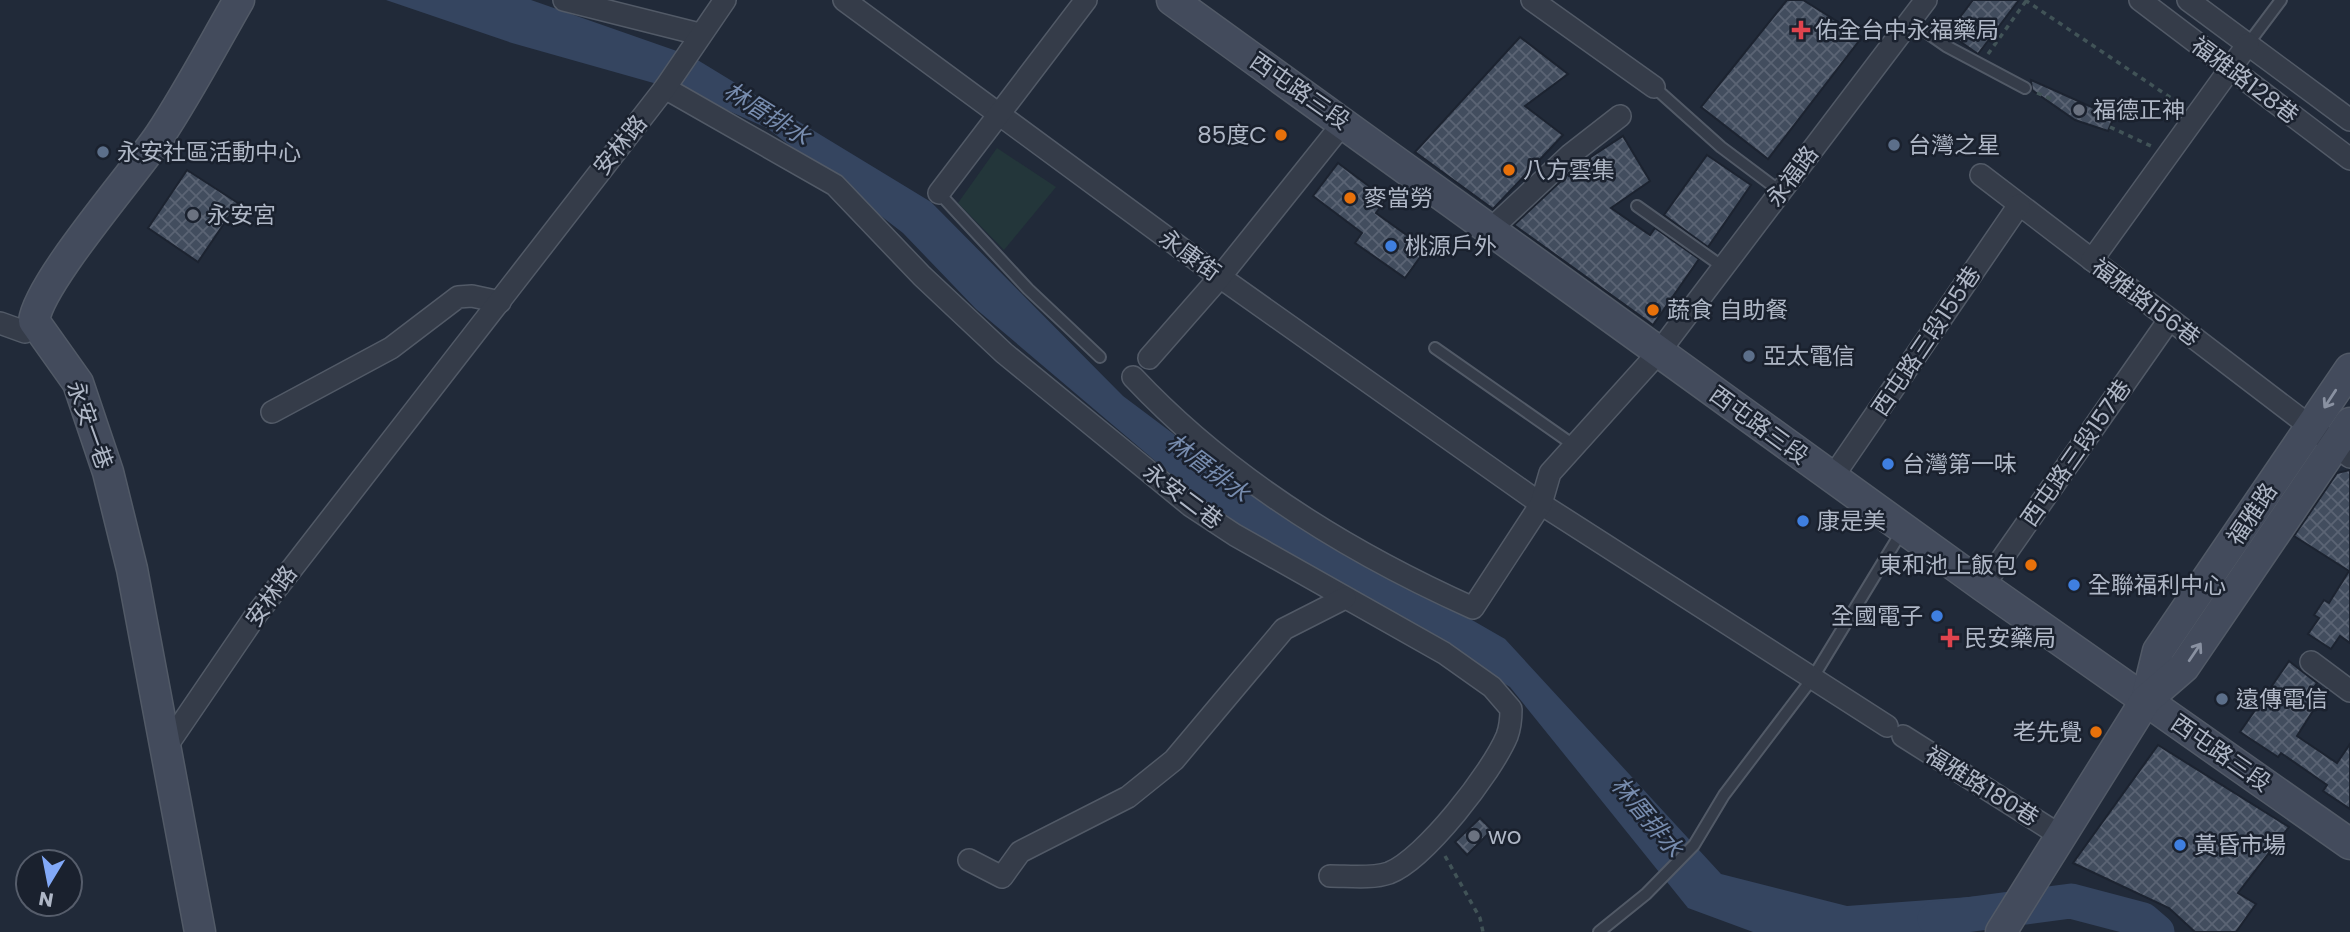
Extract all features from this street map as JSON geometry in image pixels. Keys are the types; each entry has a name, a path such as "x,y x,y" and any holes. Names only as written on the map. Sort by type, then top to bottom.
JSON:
{"street":[{"path":"0,323 25,332 35,326 35,314 45,296 160,134 239,0"},
{"path":"564,0 698,36 725,0"},
{"name":"永康街","path":"844,0 1220,277 1541,504 1812,679"},
{"path":"939,193 1086,0"},
{"name":"西屯路三段","path":"1172,0 1903,529 2350,844"},
{"path":"1532,0 1654,87"},
{"name":"福雅路128巷","path":"2140,0 2350,159"},
{"name":"福雅路128巷","path":"2188,0 2350,120"},
{"name":"永福路","path":"1133,377 1168,415 1246,479 1347,543 1473,608 1541,504 1550,473 1659,352 1781,192 1914,8"},
{"name":"安林路","path":"164,750 256,615 666,89 698,36"},
{"path":"2092,260 2248,44"},
{"name":"永安二巷","path":"666,89 835,185 922,276 1004,354 1191,506 1345,598 1444,653 1492,687 1511,709"},
{"path":"1491,229 1570,155 1620,116"},
{"path":"1149,358 1220,277 1344,122"},
{"name":"福雅路156巷","path":"1981,176 2169,320 2336,439"},
{"name":"西屯路三段155巷","path":"1832,478 2019,205"},
{"path":"272,412 391,348 458,297 472,296 500,302"},
{"name":"西屯路三段157巷","path":"1983,586 2169,320"},
{"name":"永安一巷","path":"35,326 78,383 108,472 132,569 164,750"},
{"name":"福雅路","path":"2001,932 2146,699 2158,651 2336,439 2350,369"},
{"path":"969,860 1002,877 1020,852 1128,797 1174,760 1284,629 1345,598"},
{"path":"2311,662 2350,691"},
{"name":"福雅路180巷","path":"1812,679 2061,836"},
{"path":"1455,827 1521,738 1524,728 1511,709"},
{"path":"1330,876 1387,874 1409,863 1436,839 1491,766 1508,735 1511,709"},
{"path":"164,750 200,932"}],"lane":[{"path":"2248,44 2281,0"},
{"path":"1914,8 1946,46 2025,88"},
{"path":"1654,87 1721,147 1781,192"},
{"path":"939,193 1028,289 1100,357"},
{"path":"1637,206 1723,267"},
{"path":"1436,348 1575,446"},
{"path":"1600,932 1646,894 1694,845 1724,796 1812,679 1903,529"}],"path":[{"path":"1980,64 2026,0 2197,115"},
{"path":"2110,127 2153,147"},
{"path":"1455,827 1440,847 1480,918 1483,932"}],"green space":[{"path":"997,148 1056,187 1004,250 958,203"}],"water":[{"name":"林厝排水","path":"386,0 531,0 691,56 931,202 1123,396 1291,522 1406,582 1505,639 1721,874 1847,906 1997,895 1969,932 1753,932 1688,908 1510,687 1363,598 1225,520 976,309 903,233 767,128 689,93 512,43"}],"building":[{"path":"1787,0 1803,0 1862,37 1768,159 1701,107"},
{"path":"1973,0 2019,0 1978,54 1948,33"},
{"path":"1520,37 1568,74 1525,106 1563,135 1493,209 1415,152"},
{"name":"福德正神","path":"2031,80 2114,117 2108,131 2075,120 2032,90"},
{"path":"1623,136 1650,181 1611,208 1650,235 1655,228 1699,259 1653,325 1514,225 1577,166"},
{"path":"1707,155 1751,185 1708,247 1664,215"},
{"path":"1338,163 1386,199 1376,213 1426,249 1405,278 1355,243 1362,233 1313,196"},
{"name":"永安宮","path":"187,170 238,203 198,262 148,228"},
{"path":"2350,470 2350,643 2340,636 2331,649 2308,634 2319,618 2314,615 2324,600 2329,603 2349,571 2294,536 2337,473"},
{"path":"2289,661 2317,683 2308,696 2318,703 2297,736 2337,763 2350,744 2350,809 2323,791 2327,785 2281,753 2278,757 2240,732"},
{"name":"黃昏市場","path":"2158,745 2289,827 2238,893 2256,904 2236,932 2195,932 2169,908 2073,863"},
{"name":"wo","path":"1480,818 1492,830 1467,855 1455,842"}],"waterway":[{"path":"1935,919 2071,901 2143,920 2157,932"}],"place":[{"name":"佑全台中永福藥局","path":"1801,30"},
{"name":"福德正神","path":"2079,110"},
{"name":"85度C","path":"1281,135"},
{"name":"台灣之星","path":"1894,145"},
{"name":"永安社區活動中心","path":"103,152"},
{"name":"八方雲集","path":"1509,170"},
{"name":"麥當勞","path":"1350,198"},
{"name":"永安宮","path":"193,215"},
{"name":"桃源戶外","path":"1391,246"},
{"name":"蔬食 自助餐","path":"1653,310"},
{"name":"亞太電信","path":"1749,356"},
{"name":"台灣第一味","path":"1888,464"},
{"name":"康是美","path":"1803,521"},
{"name":"東和池上飯包","path":"2031,565"},
{"name":"全聯福利中心","path":"2074,585"},
{"name":"全國電子","path":"1937,616"},
{"name":"民安藥局","path":"1950,638"},
{"name":"遠傳電信","path":"2222,699"},
{"name":"老先覺","path":"2096,732"},
{"name":"wo","path":"1474,836"},
{"name":"黃昏市場","path":"2180,845"}]}
